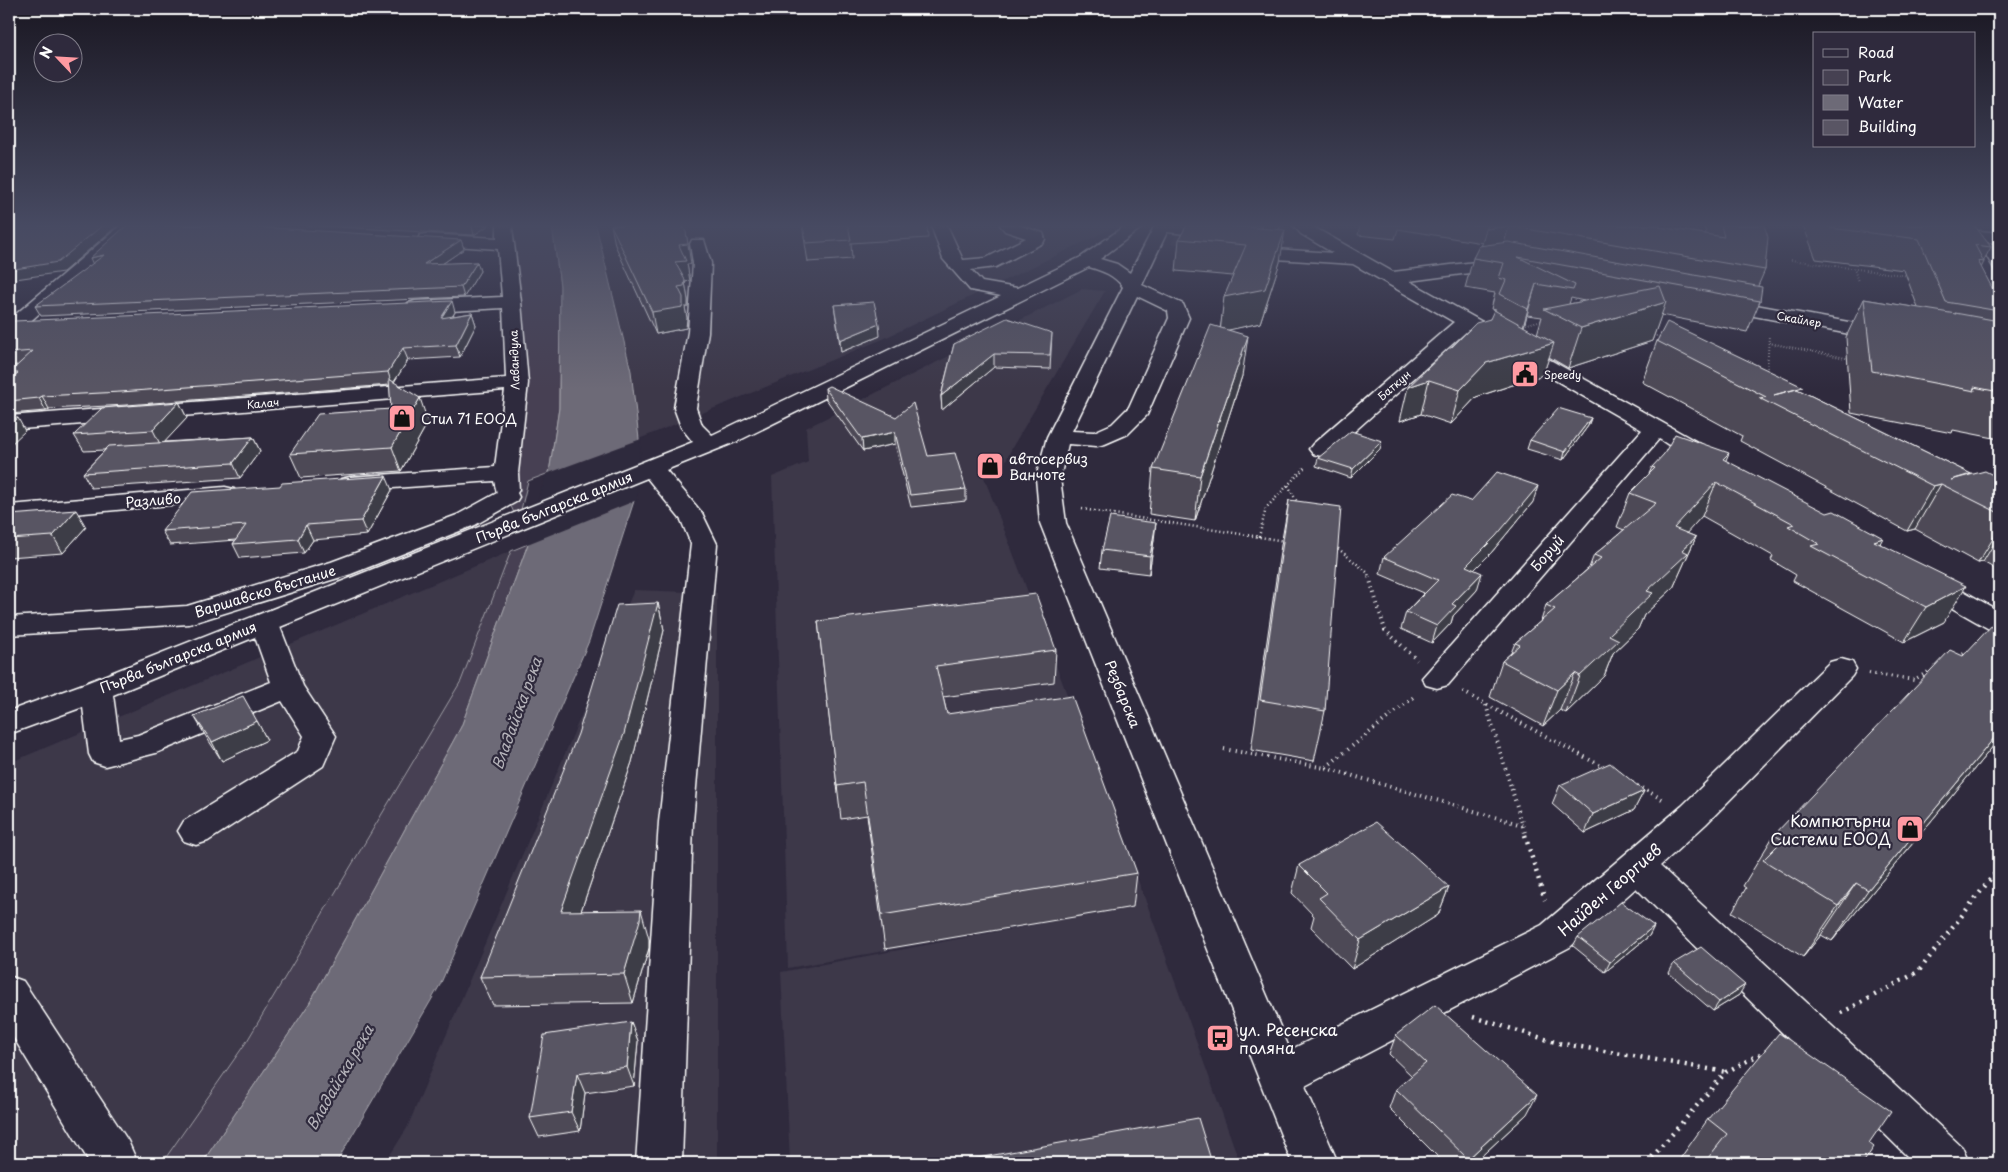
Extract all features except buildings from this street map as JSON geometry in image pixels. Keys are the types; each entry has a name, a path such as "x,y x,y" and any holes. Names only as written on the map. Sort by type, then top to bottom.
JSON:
{"street":[{"path":"11,328 67,280"},
{"name":"Лавандула","path":"510,280 517,383 510,497"},
{"path":"701,280 698,332 685,408 692,427 708,445"},
{"path":"971,280 976,286 1017,294"},
{"name":"Първа българска армия","path":"9,723 97,690 264,622 510,497 651,468 730,436 1047,280"},
{"path":"1058,437 1097,439 1120,429 1139,410 1179,318 1176,308 1132,287 1127,280"},
{"name":"Резбарска","path":"1136,280 1058,437 1048,478 1054,523 1315,1163"},
{"path":"1394,280 1725,468"},
{"path":"1990,280 1999,296"},
{"name":"Скайлер","path":"1702,301 1903,338"},
{"path":"402,307 512,302"},
{"name":"Баткун","path":"1321,449 1467,321"},
{"path":"11,328 44,324"},
{"name":"Калач","path":"9,423 517,383"},
{"name":"Боруй","path":"1437,678 1656,428"},
{"path":"651,468 693,518 704,544 676,822 660,1163"},
{"path":"323,486 510,497"},
{"name":"Разливо","path":"9,513 245,492"},
{"name":"Варшавско въстание","path":"9,626 189,615 341,568 466,520 510,497"},
{"path":"1907,571 1994,619"},
{"path":"196,831 311,758 320,736 288,687 264,622"},
{"name":"Найден Георгиев","path":"1280,1078 1556,936 1694,815 1841,669"},
{"path":"97,690 105,754 145,745 288,687"},
{"path":"1637,866 1946,1163"},
{"path":"9,994 112,1157"}],"path":[{"path":"1767,374 1770,314"},
{"path":"1490,334 1547,319"},
{"path":"1648,334 1666,338"},
{"path":"1768,343 1855,359"},
{"path":"1259,537 1266,508 1288,485"},
{"path":"1051,504 1286,542"},
{"path":"1331,548 1340,550"},
{"path":"1954,659 1985,643 1994,619"},
{"path":"1841,669 1914,680 1938,668"},
{"path":"1326,768 1437,678"},
{"path":"1486,705 1556,936"},
{"path":"1224,748 1326,768 1522,826"},
{"path":"1425,1003 1558,1043 1726,1072"}],"shaded area":[{"path":"609,280 1006,280 883,339 639,439 631,371"},
{"path":"1082,289 1105,291 1013,446 1000,473 984,477 1147,904 1240,1163 790,1163 781,972 1043,923 788,968 772,477 808,462 806,428"},
{"path":"511,551 461,681 247,1041 162,1163 9,1163 9,763"},
{"path":"634,590 717,593 717,1163 385,1163 407,1128"}],"green space":[{"path":"508,280 559,280 559,408 549,473 528,481 518,522 507,497 517,383"},
{"path":"528,544 461,727 309,1004 202,1163 162,1163 247,1041 461,681 511,551"}],"water":[{"name":"Владайска река","path":"559,280 609,280 631,371 639,439 634,501 589,641 440,985 336,1163 202,1163 309,1004 461,727 528,544 549,473 559,408"}],"pier":[{"path":"641,439 637,500 525,545 546,474"}],"place":[{"name":"Speedy","path":"1525,374"},
{"name":"Стил 71 ЕООД","path":"402,418"},
{"name":"автосервиз Ванчоте","path":"990,466"},
{"name":"Компютърни Системи ЕООД","path":"1910,829"},
{"name":"ул. Ресенска поляна","path":"1220,1038"}]}
